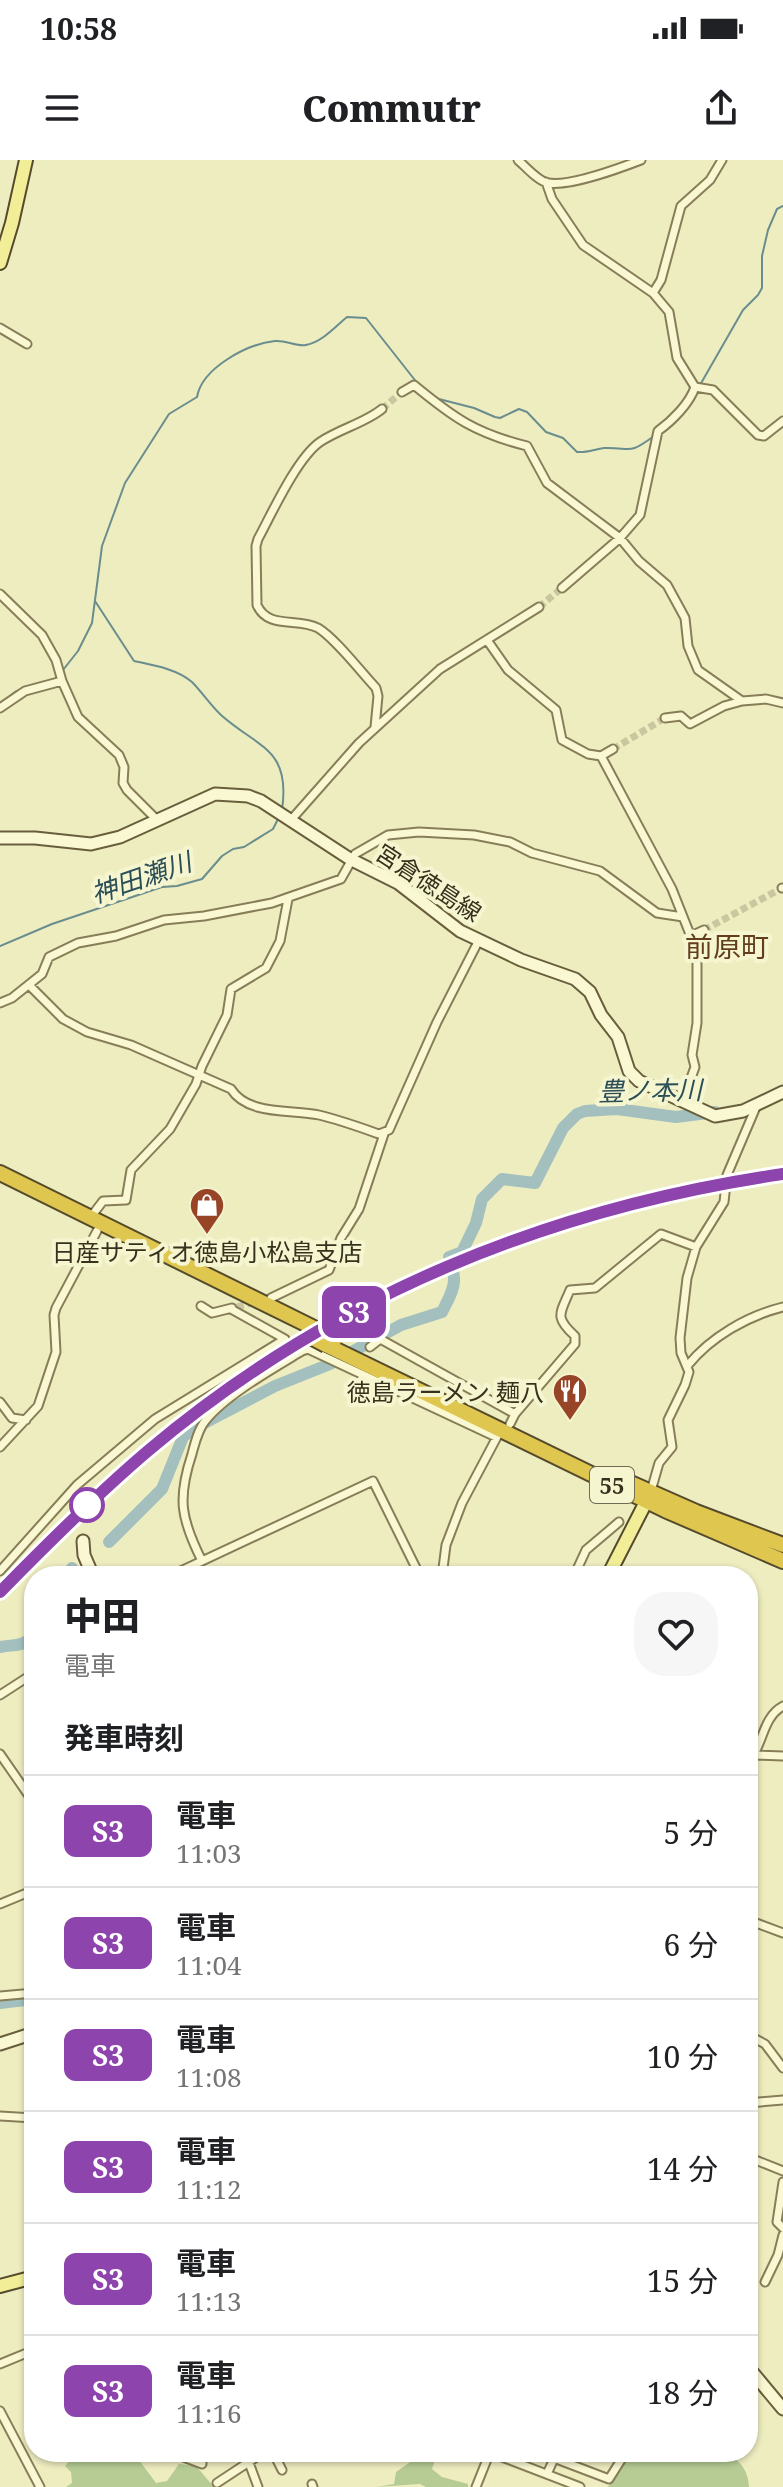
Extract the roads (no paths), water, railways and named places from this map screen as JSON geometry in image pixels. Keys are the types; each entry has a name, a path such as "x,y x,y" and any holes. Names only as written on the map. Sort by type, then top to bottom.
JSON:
{"highway":[{"name":"55","path":"0,1173 94,1224 330,1342 649,1497 748,1540 783,1561"},
{"name":"55","path":"0,1184 94,1224"},
{"name":"55","path":"748,1540 783,1545"}],"main road":[{"path":"0,263 26,160"},
{"name":"宮倉徳島線","path":"0,838 45,838 91,844 120,837 215,794 228,793 261,801 350,859 398,883 448,924 521,960 559,972 583,985 618,1037 633,1077 715,1116 756,1107 783,1092"},
{"path":"613,1566 649,1497"},
{"path":"83,1541 89,1566"},
{"path":"0,2044 24,2036"},
{"path":"0,2286 24,2280"},
{"path":"758,2379 783,2409"}],"street":[{"path":"518,160 546,182 552,199 583,245 653,293 669,312 677,358 698,386 713,390 758,435 764,436 783,421"},
{"path":"546,182 591,177 641,160"},
{"path":"653,293 661,280 681,206 710,180 722,160"},
{"path":"0,328 27,344"},
{"path":"402,392 414,385 464,424 499,439 527,446 547,483 620,538 639,561 671,590 685,618 688,646 698,670 742,701"},
{"path":"562,588 620,538 640,515 659,434 698,386"},
{"path":"375,727 376,688 327,635 316,627 272,620 260,611 257,605 256,546 284,491 310,450 382,409"},
{"path":"0,594 42,635 56,660 78,717 119,755 127,790 157,820"},
{"path":"291,820 375,727 440,669 539,607"},
{"path":"487,640 508,670 556,710 562,740 588,754 601,756 613,749"},
{"path":"0,708 25,691 62,681"},
{"path":"665,718 681,716 690,724 724,706 742,701 766,699 783,703"},
{"path":"601,756 672,889 691,936 698,964 695,981 697,1023 692,1055 695,1067 683,1100"},
{"path":"0,1003 12,998 42,974 49,957 78,943 116,936 164,920 204,916 288,899 341,879 350,859 388,835 419,832 474,835 510,842 532,853 600,871 657,913 683,917"},
{"path":"0,1447 38,1406 56,1352 56,1308 103,1201 126,1200 131,1170 170,1129 196,1084 227,1015 231,989 266,968 280,941 288,899"},
{"path":"691,936 704,930"},
{"path":"271,1298 329,1270 341,1238 359,1209 384,1134 389,1130 437,1022 479,940"},
{"path":"29,985 48,1006 87,1032 131,1045 198,1074 231,1089 234,1094 260,1108 305,1112 384,1134"},
{"path":"688,1365 681,1353 680,1338 687,1278 696,1247 724,1202 727,1175 756,1107"},
{"path":"443,1566 446,1545 462,1503 505,1426 575,1344 575,1336 561,1324 560,1316 570,1290 595,1288 661,1234 696,1247"},
{"path":"649,1497 659,1463 672,1447 668,1420 685,1385 688,1365 700,1350 722,1335 750,1319 783,1307"},
{"path":"0,1571 77,1485 155,1419 285,1339 234,1308 212,1313 204,1308"},
{"path":"370,1347 382,1340 505,1426"},
{"path":"202,1561 187,1526 182,1488 196,1439 205,1421 243,1390 302,1351 308,1349 505,1426"},
{"path":"0,1402 12,1418 26,1420"},
{"path":"191,1566 373,1481 415,1566"},
{"path":"579,1566 586,1550 619,1522"},
{"path":"0,1695 24,1679"},
{"path":"758,1748 771,1716 783,1706"},
{"path":"0,1754 24,1789"},
{"path":"758,1755 783,1756"},
{"path":"0,1904 24,1894"},
{"path":"758,1924 783,1933"},
{"path":"0,1996 24,1994"},
{"path":"758,2040 765,2044 783,2068"},
{"path":"758,2102 783,2100"},
{"path":"0,2116 24,2117"},
{"path":"758,2161 783,2171"},
{"path":"783,2182 777,2222 783,2228"},
{"path":"765,2282 778,2255 783,2235"},
{"path":"0,2364 24,2354"},
{"path":"0,2411 24,2457"},
{"path":"27,2462 40,2487"},
{"path":"217,2483 248,2462"},
{"path":"249,2462 258,2487"},
{"path":"278,2462 282,2470"},
{"path":"476,2487 485,2462"},
{"path":"515,2462 580,2487"},
{"path":"547,2474 553,2462"},
{"path":"569,2462 607,2483 620,2462"}],"waterway":[{"path":"700,385 743,310 762,288 762,256 768,230 777,209 783,206"},
{"path":"63,670 78,651 92,623 102,546 125,483 169,414 197,397 207,376 216,367 239,352 264,343 283,341 306,345 323,337 347,317 366,318 418,384"},
{"path":"435,398 500,418 519,409 527,412 546,432 563,438 577,452 634,448 654,436"},
{"path":"660,433 676,420"},
{"name":"神田瀬川","path":"95,601 134,661 164,668 186,678 221,715 269,752 281,774 282,810"},
{"path":"0,704 15,692 37,684"},
{"name":"神田瀬川","path":"0,946 52,924 162,887 202,879 222,856 273,829 278,819"},
{"name":"豊ノ本川","path":"109,1542 162,1489 183,1437 191,1430 275,1386 330,1364 401,1325 442,1312 454,1282 449,1257 462,1252 476,1223 482,1199 502,1179 535,1183 563,1128 577,1114 617,1109 676,1117 715,1112"},
{"name":"豊ノ本川","path":"0,1647 24,1642"},
{"path":"0,2003 24,2000"}],"tunnel":[{"path":"382,409 402,392"},
{"path":"539,607 562,588"},
{"path":"613,749 665,718"},
{"path":"704,930 782,888"},
{"path":"237,1307 258,1301"}],"railway":[{"path":"26,1566 111,1484 193,1414 288,1349 389,1292 494,1246 547,1227 664,1195 783,1174"},
{"path":"0,1592 24,1568"}],"train":[{"name":"S3","path":"26,1566 87,1505 150,1449 204,1408 291,1348 415,1280 546,1227 626,1204 721,1183 783,1174"},
{"name":"S3","path":"0,1592 24,1568"}],"place":[{"name":"日産サティオ徳島小松島支店","path":"207,1236"},
{"name":"徳島ラーメン 麺八","path":"570,1422"}],"district":[{"name":"前原町","path":"727,946"}]}
